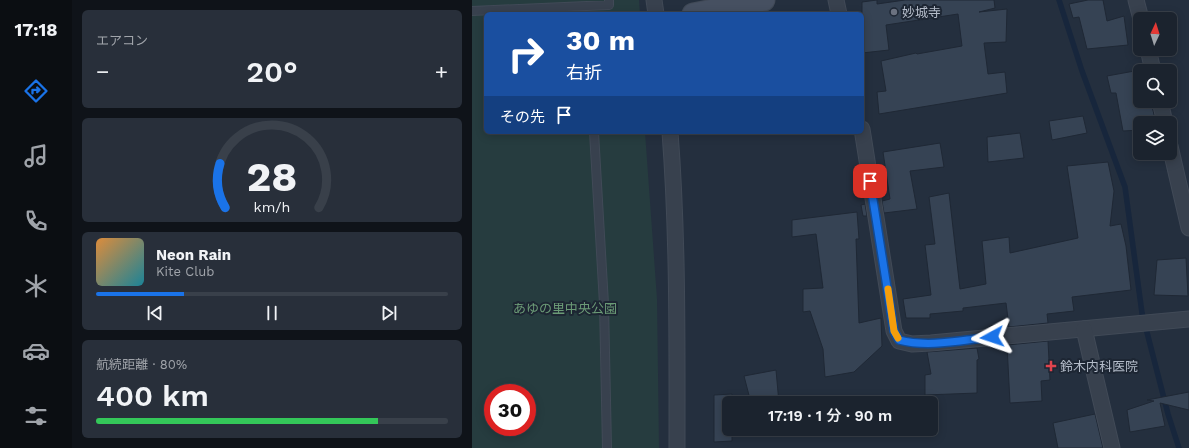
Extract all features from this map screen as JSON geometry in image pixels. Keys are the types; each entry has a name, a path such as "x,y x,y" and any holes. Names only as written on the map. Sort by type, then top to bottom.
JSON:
{"street":[{"path":"654,0 656,12"},
{"path":"703,12 764,0"},
{"path":"836,0 838,12"},
{"path":"1136,0 1139,12"},
{"path":"670,134 677,246 677,448"},
{"path":"863,134 894,331 899,340 912,344 931,343 1189,319"},
{"path":"1173,160 1189,228"},
{"path":"1084,329 1112,448"}],"lane":[{"path":"472,11 580,3 609,5 609,0"},
{"path":"594,134 600,213 604,304 607,448"}],"green space":[{"name":"あゆの里中央公園","path":"472,0 639,0 640,12 484,12 484,134 645,134 657,299 659,448 472,448"}],"building":[{"path":"877,0 877,4 905,0 994,0 995,8 979,12 1007,9 1006,42 984,43 988,74 1005,72 1007,93 879,114 877,92 886,91 881,61 916,53 962,46 958,14 886,25 889,50 864,53 864,12 862,12 862,2"},
{"path":"1088,0 1103,0 1107,21 1124,16 1128,45 1087,49 1079,17 1073,18 1069,4"},
{"path":"1133,71 1133,108 1152,108 1154,116 1133,116 1133,130 1123,131 1116,93 1111,93 1107,76"},
{"path":"1083,116 1087,133 1052,140 1049,121"},
{"path":"1020,133 1024,158 988,162 987,137"},
{"path":"940,143 944,167 910,171 917,209 884,213 882,201 890,199 883,152"},
{"path":"1108,162 1114,191 1110,226 1121,224 1126,246 1131,290 1072,297 1074,311 1047,314 1048,323 1009,327 1006,303 963,308 963,311 930,314 930,318 906,318 903,299 931,295 925,245 935,244 929,197 949,193 960,289 986,284 982,241 1009,237 1010,253 1078,238 1067,166"},
{"path":"865,204 867,216 863,216 861,205"},
{"path":"857,212 859,239 856,239 859,323 881,318 882,346 854,372 825,377 823,349 810,311 803,312 803,289 823,288 816,234 792,237 792,220"},
{"path":"1186,258 1188,296 1154,295 1157,260"},
{"path":"1048,341 1050,380 1041,381 1042,401 1010,403 1007,345"},
{"path":"977,348 979,359 977,360 977,393 925,395 925,375 931,374 927,352"},
{"path":"776,370 778,396 749,396 744,376"},
{"path":"1189,392 1189,410 1160,403 1165,426 1130,432 1127,410 1154,401 1147,400"},
{"path":"732,394 732,396 722,396 722,436 732,436 732,441 714,442 714,395"},
{"path":"1095,414 1103,448 1058,448 1053,423"}],"waterway":[{"path":"1059,0 1082,71 1125,187 1142,313 1168,414 1179,448"}],"slow traffic":[{"path":"888,289 894,331 898,338"}],"place":[{"name":"妙城寺","path":"894,12"},
{"name":"鈴木内科医院","path":"1051,366"}],"route":[{"path":"870,181 894,331 899,340 912,344 992,337"}]}
